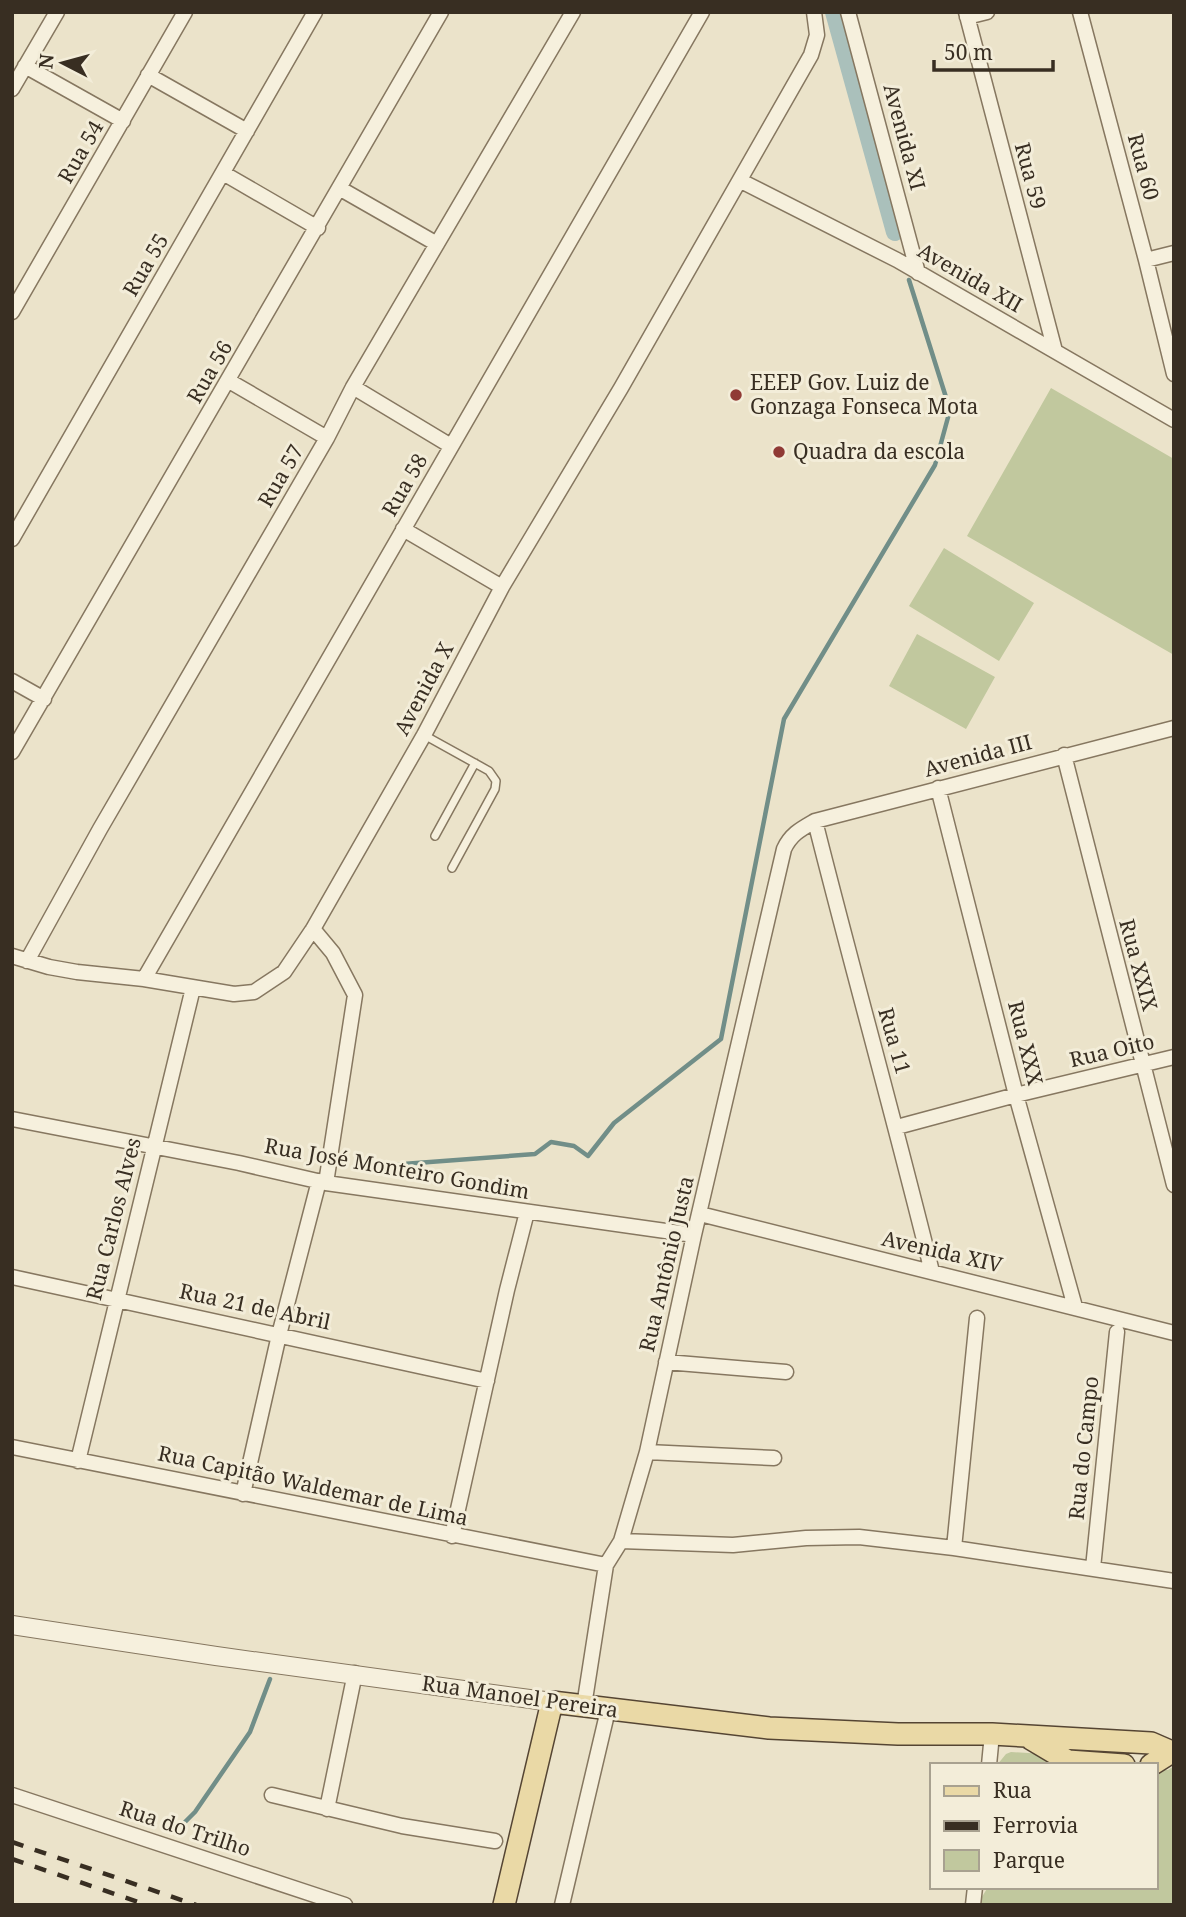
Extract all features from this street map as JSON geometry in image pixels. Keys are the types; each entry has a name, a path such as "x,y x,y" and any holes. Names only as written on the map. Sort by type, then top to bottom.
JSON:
{"main road":[{"name":"Rua Manoel Pereira","path":"552,1702 769,1728 898,1734 992,1734 1151,1743 1172,1753"},
{"path":"504,1905 552,1702"},
{"name":"Rua Manoel Pereira","path":"1030,1738 1068,1761 1096,1763"},
{"name":"Rua Manoel Pereira","path":"1154,1763 1172,1753"}],"street":[{"name":"Rua 54","path":"12,312 185,12"},
{"name":"Rua 55","path":"12,539 315,12"},
{"name":"Rua 56","path":"12,752 441,12"},
{"name":"Rua 57","path":"27,961 100,829 327,438 353,387 573,12"},
{"name":"Rua 58","path":"144,979 702,12"},
{"path":"741,181 811,55 817,35 814,12"},
{"name":"Avenida XI","path":"848,12 918,273"},
{"path":"966,15 987,12"},
{"name":"Rua 60","path":"1080,12 1174,374"},
{"path":"12,89 51,14"},
{"name":"Rua 59","path":"966,15 1055,351"},
{"path":"25,66 122,121"},
{"path":"148,75 247,131"},
{"path":"223,173 318,228"},
{"name":"Avenida XII","path":"741,181 897,260 1174,420"},
{"name":"Avenida X","path":"12,956 78,972 144,979 234,994 254,992 284,972 313,929 424,735 502,587 741,181"},
{"path":"339,188 437,244"},
{"path":"1146,260 1174,253"},
{"path":"229,381 327,438"},
{"path":"353,387 451,446"},
{"path":"403,529 502,587"},
{"path":"12,681 44,699"},
{"name":"Avenida III","path":"795,832 815,821 1174,728"},
{"name":"Rua XXIX","path":"1064,755 1174,1185"},
{"name":"Rua XXX","path":"938,788 1016,1095 1075,1307"},
{"name":"Rua 11","path":"815,821 851,964 897,1127 932,1272"},
{"name":"Rua Antônio Justa","path":"584,1706 606,1565 621,1541 647,1452 783,849 795,832"},
{"path":"243,1494 279,1335 323,1182 355,995 333,953 313,929"},
{"name":"Rua Carlos Alves","path":"78,1461 193,988"},
{"name":"Rua Oito","path":"897,1127 1016,1095 1174,1058"},
{"name":"Rua José Monteiro Gondim","path":"12,1119 323,1182 694,1235"},
{"path":"452,1536 527,1212"},
{"name":"Avenida XIV","path":"700,1214 1174,1333"},
{"name":"Rua 21 de Abril","path":"12,1277 487,1381"},
{"path":"954,1548 977,1318"},
{"name":"Rua do Campo","path":"1093,1568 1117,1332"},
{"path":"666,1362 786,1372"},
{"name":"Rua Capitão Waldemar de Lima","path":"12,1447 606,1565"},
{"path":"647,1452 774,1458"},
{"path":"621,1541 733,1545 806,1538 859,1537 954,1548 1174,1581"},
{"name":"Rua Manoel Pereira","path":"12,1625 552,1702"},
{"path":"327,1809 355,1673"},
{"path":"562,1905 608,1710"},
{"path":"989,1763 992,1734"},
{"name":"Rua do Trilho","path":"12,1795 345,1905"},
{"path":"272,1795 402,1826 495,1841"}],"lane":[{"path":"424,735 494,775 495,789 452,868"},
{"path":"435,836 475,763"}],"green space":[{"path":"1051,388 1174,459 1174,655 967,536"},
{"path":"944,548 1034,603 999,661 909,606"},
{"path":"917,634 995,677 966,729 889,686"},
{"path":"1006,1754 1045,1754 1079,1763 999,1763"},
{"path":"1174,1766 1174,1905 977,1905 987,1889 1158,1889 1158,1769 1168,1770"}],"waterway":[{"path":"834,12 895,232"},
{"path":"377,1170 403,1164 535,1154 551,1142 574,1146 588,1156 614,1123 721,1039 784,719 935,465 950,410 909,280"},
{"path":"181,1826 195,1812 250,1732 270,1679"}],"railway":[{"path":"12,1842 196,1905"},
{"path":"12,1859 147,1905"}],"place":[{"name":"EEEP Gov. Luiz de Gonzaga Fonseca Mota","path":"736,395"},
{"name":"Quadra da escola","path":"779,452"}]}
